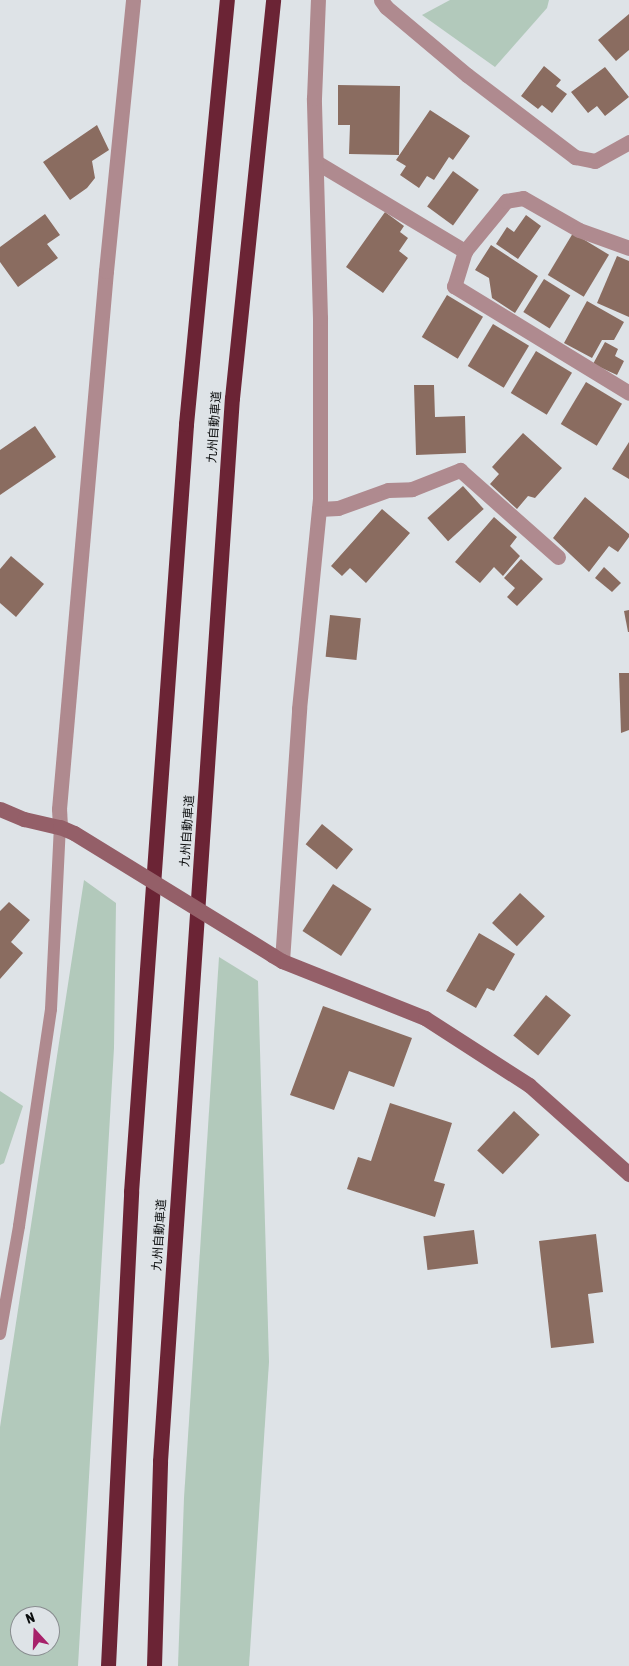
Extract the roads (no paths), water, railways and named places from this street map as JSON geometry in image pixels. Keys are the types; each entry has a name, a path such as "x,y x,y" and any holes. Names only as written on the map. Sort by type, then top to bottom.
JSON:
{"highway":[{"path":"108,1666 136,1132 186,424 227,0"},
{"name":"九州自動車道","path":"154,1666 160,1462 232,398 273,0"}],"street":[{"path":"60,827 59,809 106,271 133,0"},
{"path":"277,958 319,509 320,318 314,98 318,0"},
{"path":"381,0 386,8 467,75 575,157 595,161 629,142"},
{"path":"316,162 465,251"},
{"path":"629,248 579,230 523,198 506,201 465,251 454,286 629,393"},
{"path":"319,509 338,508 388,490 412,489 460,470 558,557"},
{"path":"0,809 24,819 60,827 74,833 277,958 425,1018 529,1084 629,1174"}],"lane":[{"path":"0,1334 19,1226 51,1009 60,827"}]}
